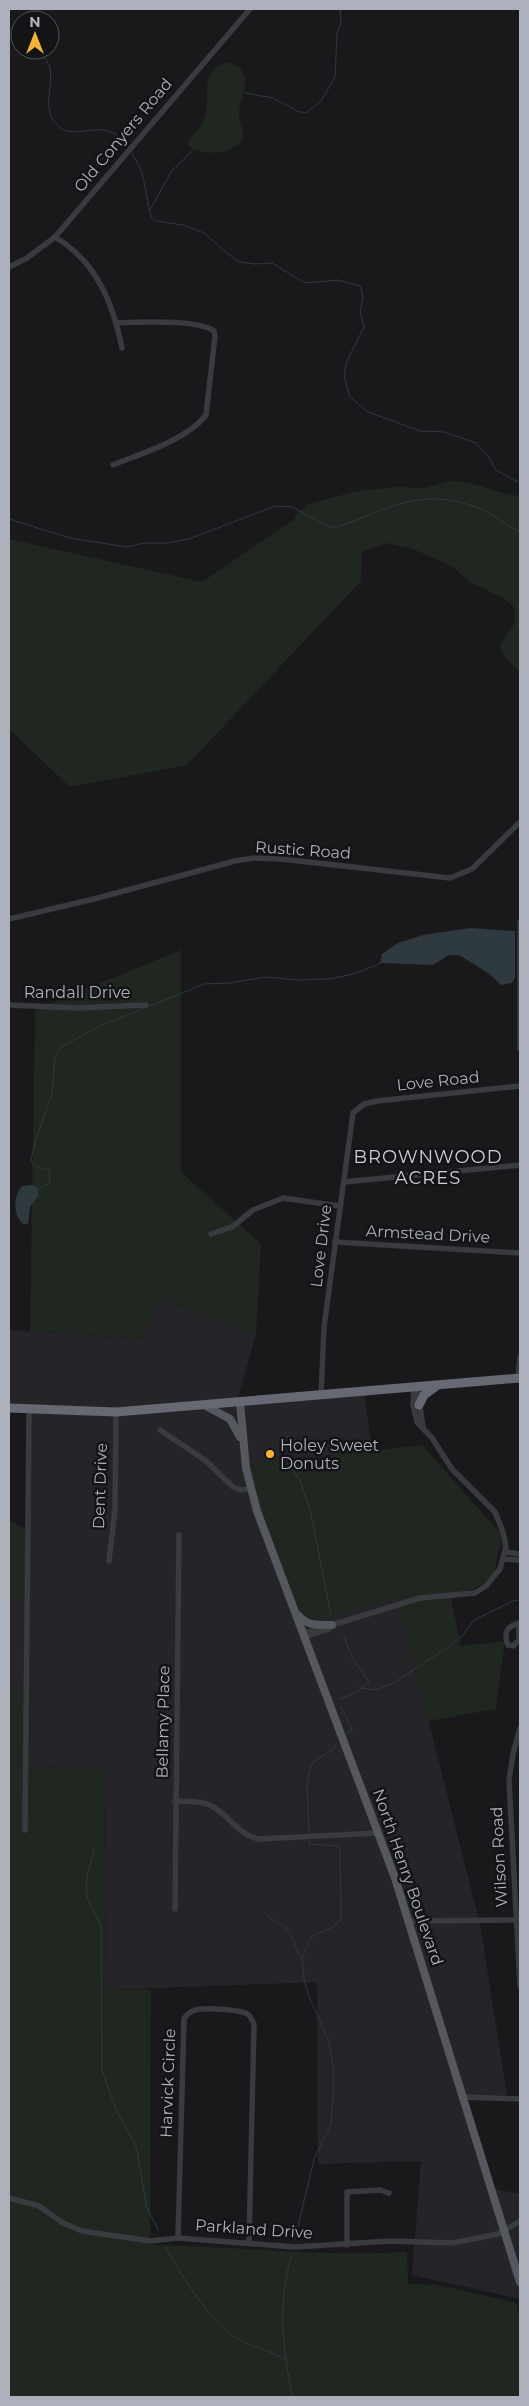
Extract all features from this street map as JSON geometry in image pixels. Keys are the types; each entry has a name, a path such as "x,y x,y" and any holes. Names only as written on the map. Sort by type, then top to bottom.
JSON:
{"highway":[{"path":"9,1408 116,1412 519,1379"},
{"path":"419,1405 424,1395 437,1386"}],"main road":[{"name":"North Henry Boulevard","path":"240,1402 242,1442 250,1489 410,1921 520,2282"},
{"path":"206,1406 230,1419 242,1442"},
{"path":"295,1611 304,1622 332,1626"}],"street":[{"name":"Old Conyers Road","path":"9,267 27,258 55,237 250,9"},
{"path":"55,237 74,248 97,278 117,323 122,348"},
{"path":"113,465 168,442 199,424 206,416 215,336 211,328 152,321 117,323"},
{"name":"Rustic Road","path":"9,919 94,899 235,861 254,858 281,859 450,878 472,869 520,822"},
{"path":"520,922 520,1050"},
{"name":"Randall Drive","path":"9,1005 77,1008 146,1005"},
{"name":"Love Road","path":"360,1106 377,1102 520,1086"},
{"name":"Love Drive","path":"321,1394 324,1327 339,1206 344,1182 350,1121 353,1113 360,1106"},
{"path":"344,1182 520,1165"},
{"path":"211,1234 232,1227 253,1210 283,1198 339,1206"},
{"name":"Armstead Drive","path":"335,1242 520,1253"},
{"path":"519,1379 520,1356"},
{"path":"414,1388 418,1394 423,1427"},
{"path":"304,1636 420,1598 476,1593 486,1586 500,1569 506,1552 503,1532 494,1512 452,1469 423,1427 417,1422 414,1414 412,1394 414,1388"},
{"path":"25,1830 29,1410"},
{"name":"Dent Drive","path":"109,1561 115,1510 116,1412"},
{"path":"160,1430 205,1460 233,1487 241,1490 250,1489"},
{"name":"Bellamy Place","path":"175,1909 179,1535"},
{"path":"506,1552 520,1554"},
{"path":"504,1559 520,1560"},
{"name":"Wilson Road","path":"520,1728 509,1780 520,1986"},
{"path":"175,1801 207,1804 236,1829 258,1839 378,1833"},
{"path":"410,1921 518,1921"},
{"name":"Harvick Circle","path":"178,2238 184,2020 190,2012 197,2010 238,2011 247,2013 254,2024 249,2244"},
{"path":"464,2097 520,2099"},
{"path":"347,2245 347,2192 380,2190 390,2193"},
{"name":"Parkland Drive","path":"9,2198 39,2206 63,2223 82,2231 150,2242 178,2238 295,2247 390,2241 458,2243 505,2231"},
{"path":"505,2231 520,2221"}],"shaded area":[{"path":"227,62 239,67 245,78 245,89 239,112 243,139 239,144 226,151 202,152 190,147 188,141 204,119 209,78 218,66"},
{"path":"449,481 458,481 520,496 520,672 505,658 500,647 514,623 515,613 513,606 504,599 469,581 451,566 413,549 387,543 362,552 361,581 187,765 70,787 9,729 9,539 202,582 291,521 294,521 296,515 308,504 357,491 398,487 425,488"},
{"path":"470,928 515,931 515,978 512,983 501,985 488,973 459,955 449,955 433,965 380,963 382,954 398,943 423,935"},
{"path":"181,950 181,1172 261,1244 256,1334 157,1298 143,1339 30,1331 35,1010"},
{"path":"32,1185 37,1187 39,1195 30,1207 28,1224 23,1224 17,1216 15,1205 17,1195 22,1186"},
{"path":"156,1298 256,1334 237,1401 364,1391 372,1451 246,1465 397,1597 480,1924 507,2095 465,2100 491,2188 520,2194 520,2299 412,2275 421,2161 318,2164 317,1982 106,1990 104,1769 31,1767 29,1734 31,1688 9,1688 9,1600 26,1600 29,1410 9,1410 9,1330 143,1339"},
{"path":"422,1445 502,1535 493,1579 451,1600 461,1646 505,1641 496,1709 428,1721 397,1597 298,1627 246,1465"},
{"path":"9,1520 28,1531 26,1600 9,1600"},
{"path":"9,1688 32,1688 29,1734 32,1767 104,1769 106,1990 151,1989 150,2245 343,2253 407,2252 408,2284 438,2285 516,2303 520,2320 520,2397 9,2397"}],"waterway":[{"path":"245,93 273,98 297,111 306,113 321,101 335,77 337,33 341,23 340,9"},
{"path":"46,60 51,76 49,107 52,117 59,127 71,132 108,131 117,135 129,147"},
{"path":"150,210 171,172 193,150"},
{"path":"131,151 142,172 151,217 156,221 183,225 204,233 239,262 255,264 272,263 305,283 338,280 360,286 363,297 360,312 364,327 347,361 344,374 349,396 368,412 420,431 444,432 476,443 488,456 496,470 520,483"},
{"path":"9,519 70,538 127,547 144,543 168,543 189,539 275,506 292,507 329,527 338,527 405,502 438,499 456,501 476,507 488,512 520,532"},
{"path":"38,1189 50,1183 49,1170 34,1166 31,1160 35,1142 52,1094 55,1057 61,1047 100,1026 204,984 229,983 266,977 297,980 329,979 353,974 381,963"},
{"path":"277,1465 292,1468 299,1479 310,1509 331,1615"},
{"path":"360,1688 376,1690 395,1682 447,1648 462,1636 474,1620 513,1601 520,1600"},
{"path":"339,1699 356,1693 369,1682 353,1659 344,1637"},
{"path":"341,1707 352,1730 347,1734"},
{"path":"309,1833 307,1782 312,1763 332,1750 337,1743"},
{"path":"295,2239 314,2159 331,2124 333,2098 333,2066 329,2041 309,1997 304,1979 302,1958 311,1937 331,1928 341,1920 340,1846 309,1844 309,1840"},
{"path":"94,1851 86,1885 90,1905 101,1930 102,2069 116,2110 136,2146 147,2208 158,2230"},
{"path":"268,1915 272,1920 287,1929 302,1958"},
{"path":"166,2247 197,2297 227,2332 242,2341 286,2360"},
{"path":"291,2257 284,2292 283,2327 286,2362 293,2397"}],"place":[{"name":"Holey Sweet Donuts","path":"270,1454"}],"district":[{"name":"BROWNWOOD ACRES","path":"428,1167"}]}
